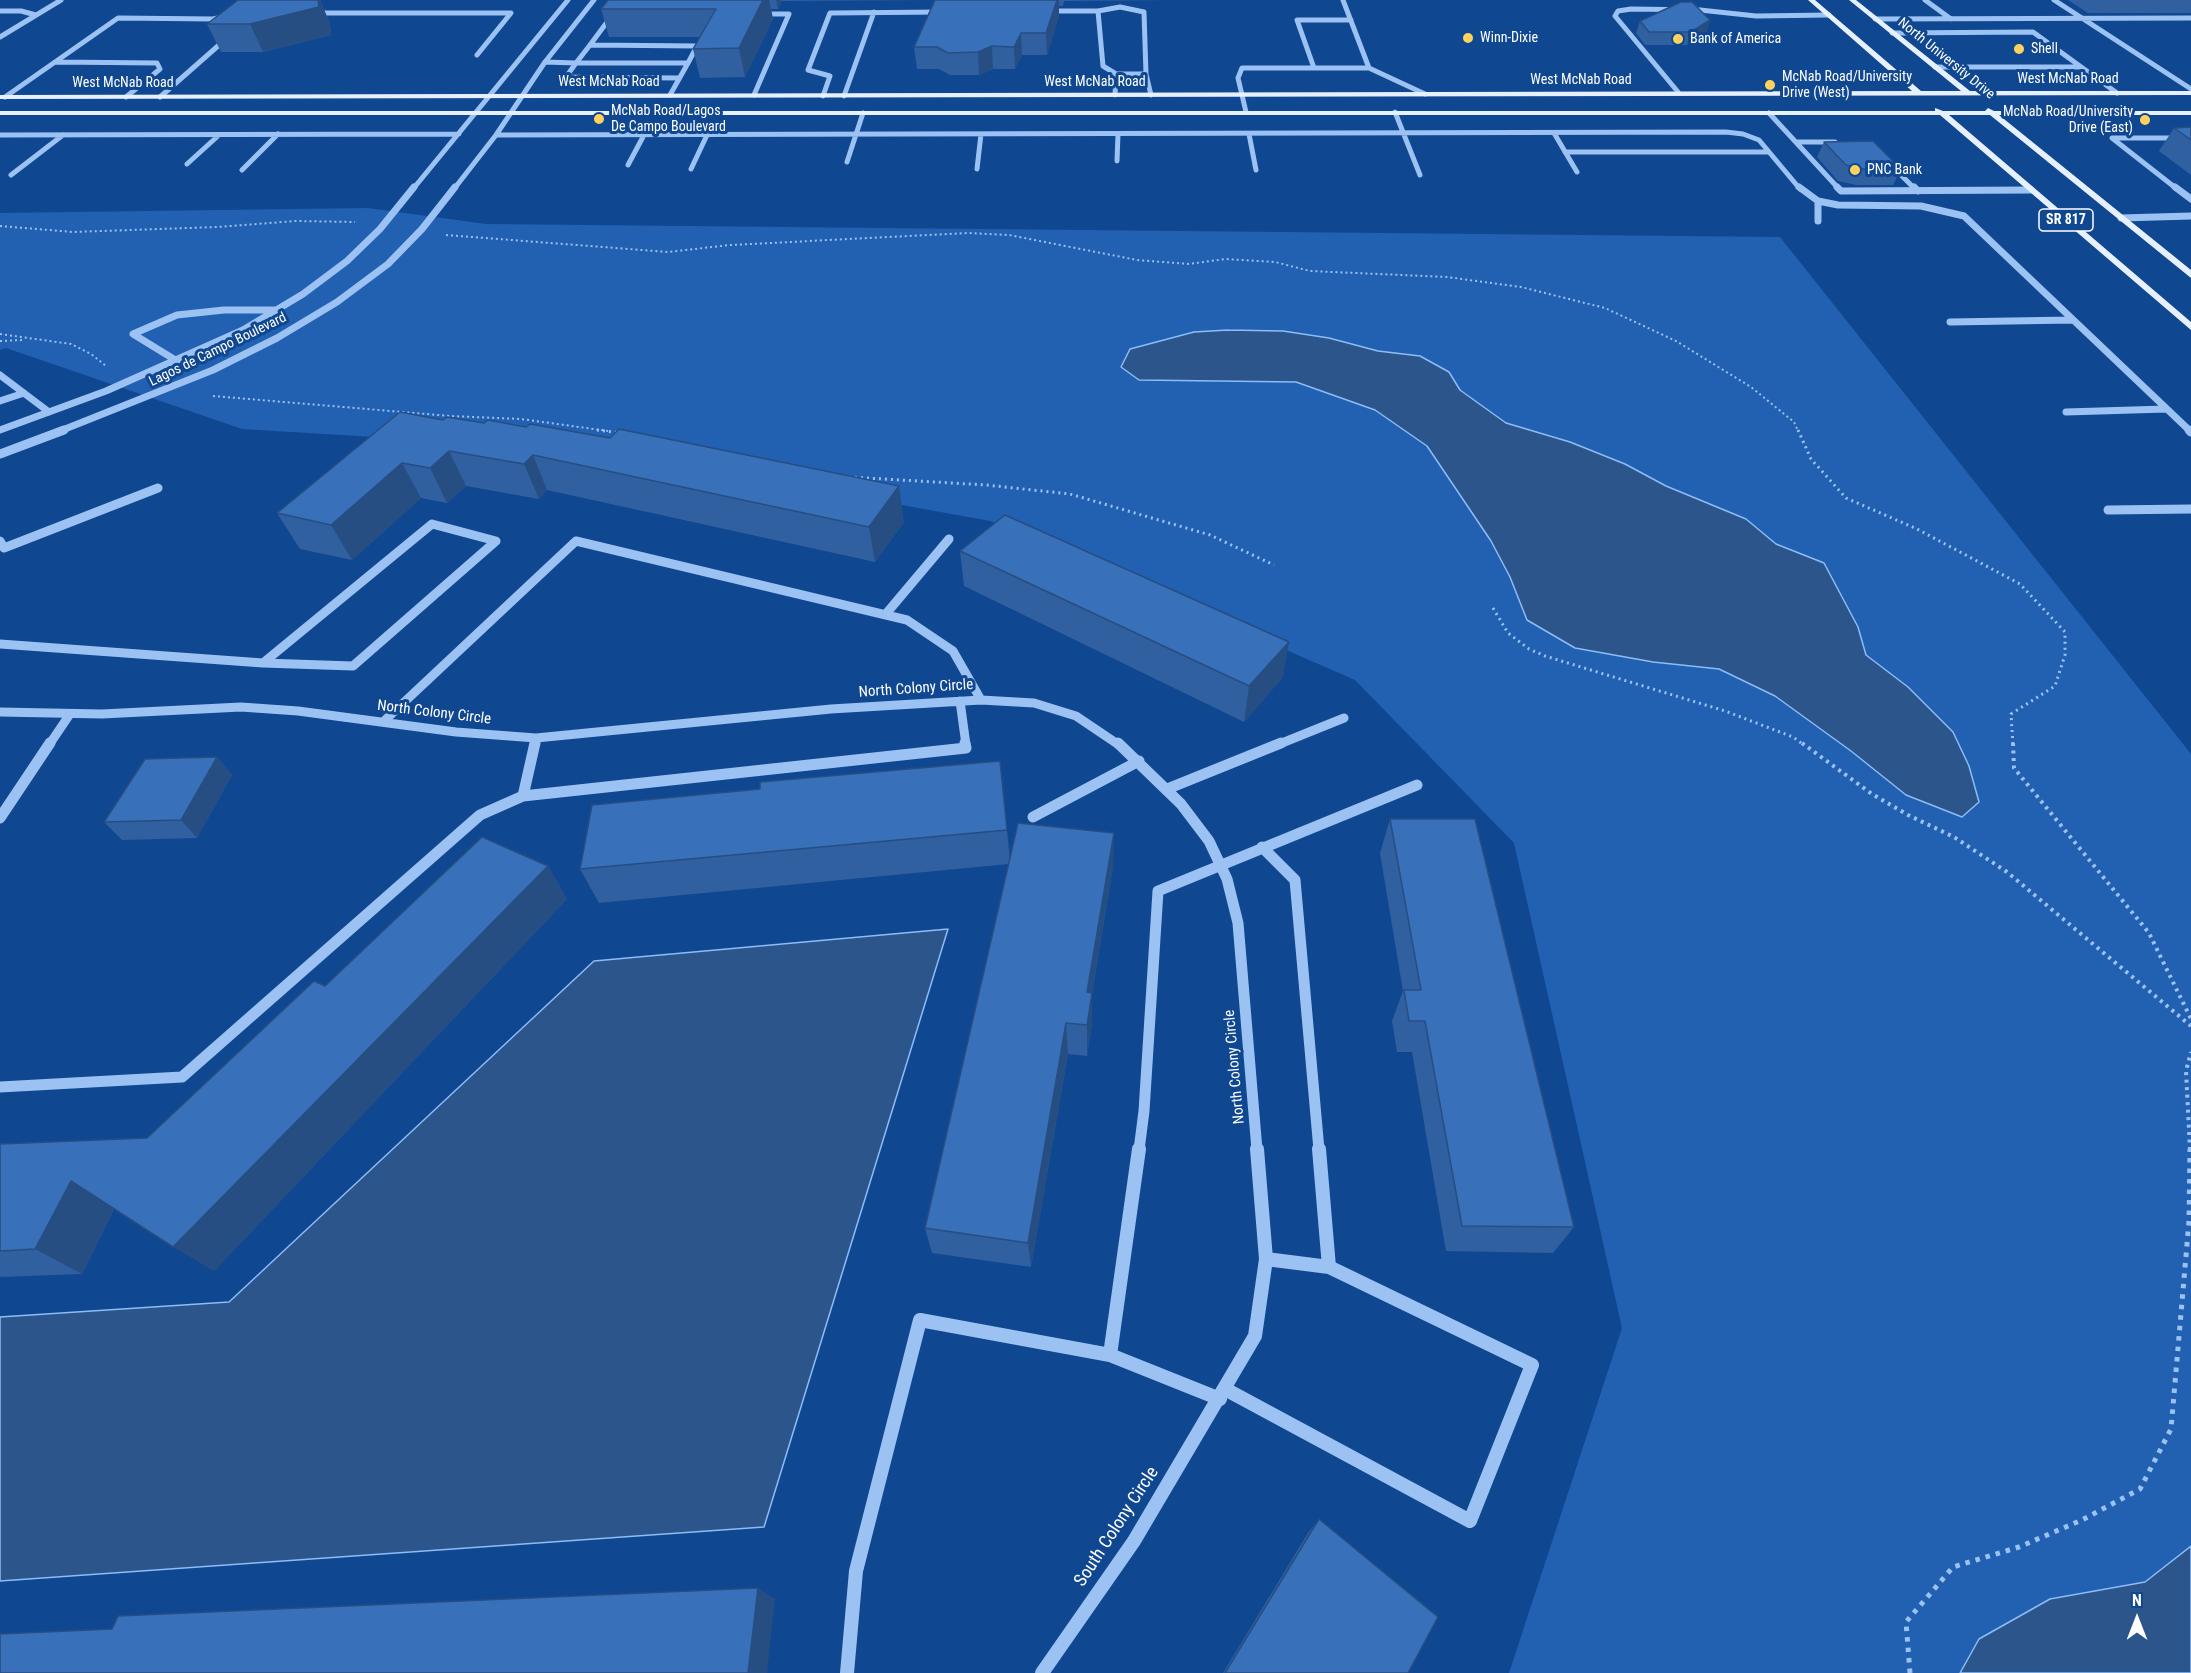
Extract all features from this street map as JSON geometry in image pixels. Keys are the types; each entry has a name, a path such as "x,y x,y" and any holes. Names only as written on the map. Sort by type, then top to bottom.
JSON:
{"main road":[{"name":"SR 817","path":"1811,0 2191,327"},
{"name":"North University Drive","path":"1852,0 1975,99"},
{"name":"West McNab Road","path":"2,97 2191,91"},
{"path":"863,113 867,105 876,102 952,103 980,95"},
{"name":"North University Drive","path":"1983,106 2191,275"},
{"name":"West McNab Road","path":"0,113 2191,113"}],"street":[{"path":"0,38 61,0"},
{"path":"2,97 118,18 213,19 227,15 248,0"},
{"name":"Lagos de Campo Boulevard","path":"0,430 135,379 243,330 303,294 347,261 380,228 568,0"},
{"name":"Lagos de Campo Boulevard","path":"0,454 170,388 277,338 337,302 388,264 418,232 496,135 545,62 594,0"},
{"path":"1343,0 1369,68"},
{"path":"1925,0 1951,19"},
{"path":"2054,0 2191,91"},
{"path":"1039,11 1098,11 1120,7 1144,12 1146,74 1151,95"},
{"path":"1678,92 1615,16 1618,11 1631,9 1700,10 1756,16 1829,15"},
{"path":"0,11 21,11 36,15"},
{"path":"1098,11 1103,66 1116,74 1146,74"},
{"path":"844,96 874,12"},
{"path":"853,75 831,76 808,70 830,13 945,12"},
{"path":"303,13 511,13 477,55"},
{"path":"626,14 614,14 567,77 679,78"},
{"path":"754,14 789,14 754,96"},
{"path":"1875,19 2191,18"},
{"path":"1314,68 1297,21 1351,20"},
{"path":"160,97 233,32"},
{"path":"1892,33 2032,32 2117,93"},
{"path":"590,45 697,46 670,95"},
{"path":"55,62 157,63 160,69 126,97"},
{"path":"545,62 687,63"},
{"path":"1935,67 2081,68"},
{"path":"1246,112 1238,78 1242,68 1369,68 1425,94"},
{"path":"1115,95 1116,74"},
{"path":"823,96 831,76"},
{"path":"1395,112 1420,176"},
{"path":"847,162 863,113"},
{"path":"1769,113 1841,191 2031,190"},
{"path":"496,135 1726,132 1743,134 1759,140 1801,190 1818,201 1838,205 1921,206 1964,216 2191,432"},
{"path":"1554,133 1577,172"},
{"path":"242,170 278,134"},
{"path":"0,135 459,134"},
{"path":"977,169 981,134"},
{"path":"1117,161 1118,134"},
{"path":"1249,134 1256,170"},
{"path":"12,175 63,135"},
{"path":"187,164 219,135"},
{"path":"628,165 644,135"},
{"path":"691,169 707,135"},
{"path":"2189,196 2112,138 2191,138"},
{"path":"1796,142 1843,142"},
{"path":"1565,152 1769,152"},
{"path":"1884,158 1918,191"},
{"path":"1818,201 1818,221"},
{"path":"2121,218 2191,216"},
{"path":"177,361 133,334 177,315 224,310 276,310"},
{"path":"1950,321 2072,320"},
{"path":"0,375 49,412"},
{"path":"0,401 24,393"},
{"path":"2066,412 2166,410"},
{"path":"2,546 158,488"},
{"path":"2108,510 2191,509"},
{"path":"0,644 263,663 353,666 496,541 432,524 263,663"},
{"path":"885,615 949,539"},
{"path":"382,722 576,541 907,620 953,651 981,700"},
{"name":"North Colony Circle","path":"0,712 70,714 241,707 298,711 456,732 536,738 831,709 981,700 1034,703 1076,716 1114,740 1139,761 1181,804 1209,842 1221,864 1238,923 1266,1259 1255,1336 1222,1394"},
{"path":"0,1087 182,1077 480,814 523,796 966,748 960,701"},
{"path":"0,818 70,714"},
{"path":"1167,789 1344,718"},
{"path":"523,796 536,738"},
{"path":"1033,817 1139,761"},
{"path":"1110,1355 1144,1111 1158,891 1417,785"},
{"path":"1262,847 1295,880 1329,1268"},
{"path":"847,1673 856,1570 920,1320 1110,1355 1222,1394 1470,1521 1532,1365 1329,1268 1266,1259"},
{"name":"South Colony Circle","path":"1042,1673 1134,1542 1222,1394"}],"path":[{"path":"0,226 73,232 296,221 351,221 380,228"},
{"path":"418,232 668,252 786,242 968,233 1009,235 1137,260 1190,264 1226,259 1275,262 1310,271 1447,277 1521,287 1605,308 1676,341 1751,387 1794,422 1811,459 1846,498 1917,529 2020,584 2065,632 2065,655 2055,686 2011,714 2014,768 2149,933 2191,1019"},
{"path":"0,334 71,344 91,354 112,371 135,379"},
{"path":"0,341 33,339"},
{"path":"170,388 243,398 450,416 521,419 600,428 622,433"},
{"path":"842,476 986,484 1071,494 1210,535 1274,565"},
{"path":"1492,608 1508,633 1529,649 1545,657 1725,711 1793,737 1872,794 1908,815 1954,837 2007,872 2191,1026"},
{"path":"1910,1673 1906,1622 1953,1567 2019,1547 2082,1520 2140,1488 2171,1429 2189,1221 2190,1140 2186,1071 2191,1052"}],"shaded area":[{"path":"368,208 486,224 1780,237 2191,754 2191,1673 1509,1673 1622,1328 1514,843 1355,680 990,521 605,451 242,429 6,348 0,350 0,213"},
{"path":"1283,331 1329,338 1378,351 1420,356 1449,372 1460,390 1506,423 1570,442 1625,464 1666,486 1746,519 1776,544 1824,563 1858,627 1866,655 1908,687 1953,732 1969,766 1979,802 1962,817 1906,795 1851,751 1775,696 1719,669 1653,662 1575,648 1527,620 1510,577 1491,541 1427,446 1375,410 1296,382 1139,380 1121,367 1130,349 1194,332"},
{"path":"948,929 764,1527 0,1581 0,1317 229,1302 594,961"},
{"path":"2191,1546 2191,1673 1960,1673 1979,1639 2050,1599 2145,1582"}],"building":[{"path":"238,0 318,0 319,7 250,24 207,24"},
{"path":"608,0 763,0 739,48 693,49 716,9 601,9"},
{"path":"935,0 1057,0 1046,33 1021,33 1014,47 992,46 978,52 948,53 937,47 914,47"},
{"path":"1681,2 1692,2 1710,20 1691,32 1649,32 1640,21"},
{"path":"2191,127 2191,140 2174,128"},
{"path":"1873,141 1901,169 1864,169 1846,165 1824,142"},
{"path":"400,412 443,420 447,417 484,423 488,420 526,427 530,424 610,438 619,429 899,486 869,527 533,455 524,464 449,451 430,468 402,463 331,525 277,513"},
{"path":"1005,515 1289,642 1249,686 960,551"},
{"path":"217,757 181,820 104,822 145,759"},
{"path":"1000,761 1007,830 580,869 592,805 760,789 760,782"},
{"path":"1390,819 1475,819 1574,1227 1462,1226 1425,1021 1409,1021 1404,990 1421,990"},
{"path":"1018,823 1114,833 1087,992 1092,993 1087,1025 1066,1023 1028,1243 925,1228"},
{"path":"482,837 548,866 173,1247 71,1181 35,1249 0,1251 0,1144 147,1138 314,981 325,986"},
{"path":"1319,1519 1438,1617 1408,1673 1225,1673"},
{"path":"758,1588 748,1673 0,1673 0,1634 112,1629 118,1616"}],"place":[{"name":"Winn-Dixie","path":"1468,38"},
{"name":"Bank of America","path":"1678,39"},
{"name":"Shell","path":"2019,49"},
{"name":"McNab Road/University Drive (West)","path":"1770,85"},
{"name":"McNab Road/Lagos De Campo Boulevard","path":"599,119"},
{"name":"McNab Road/University Drive (East)","path":"2145,120"},
{"name":"PNC Bank","path":"1855,170"}]}
